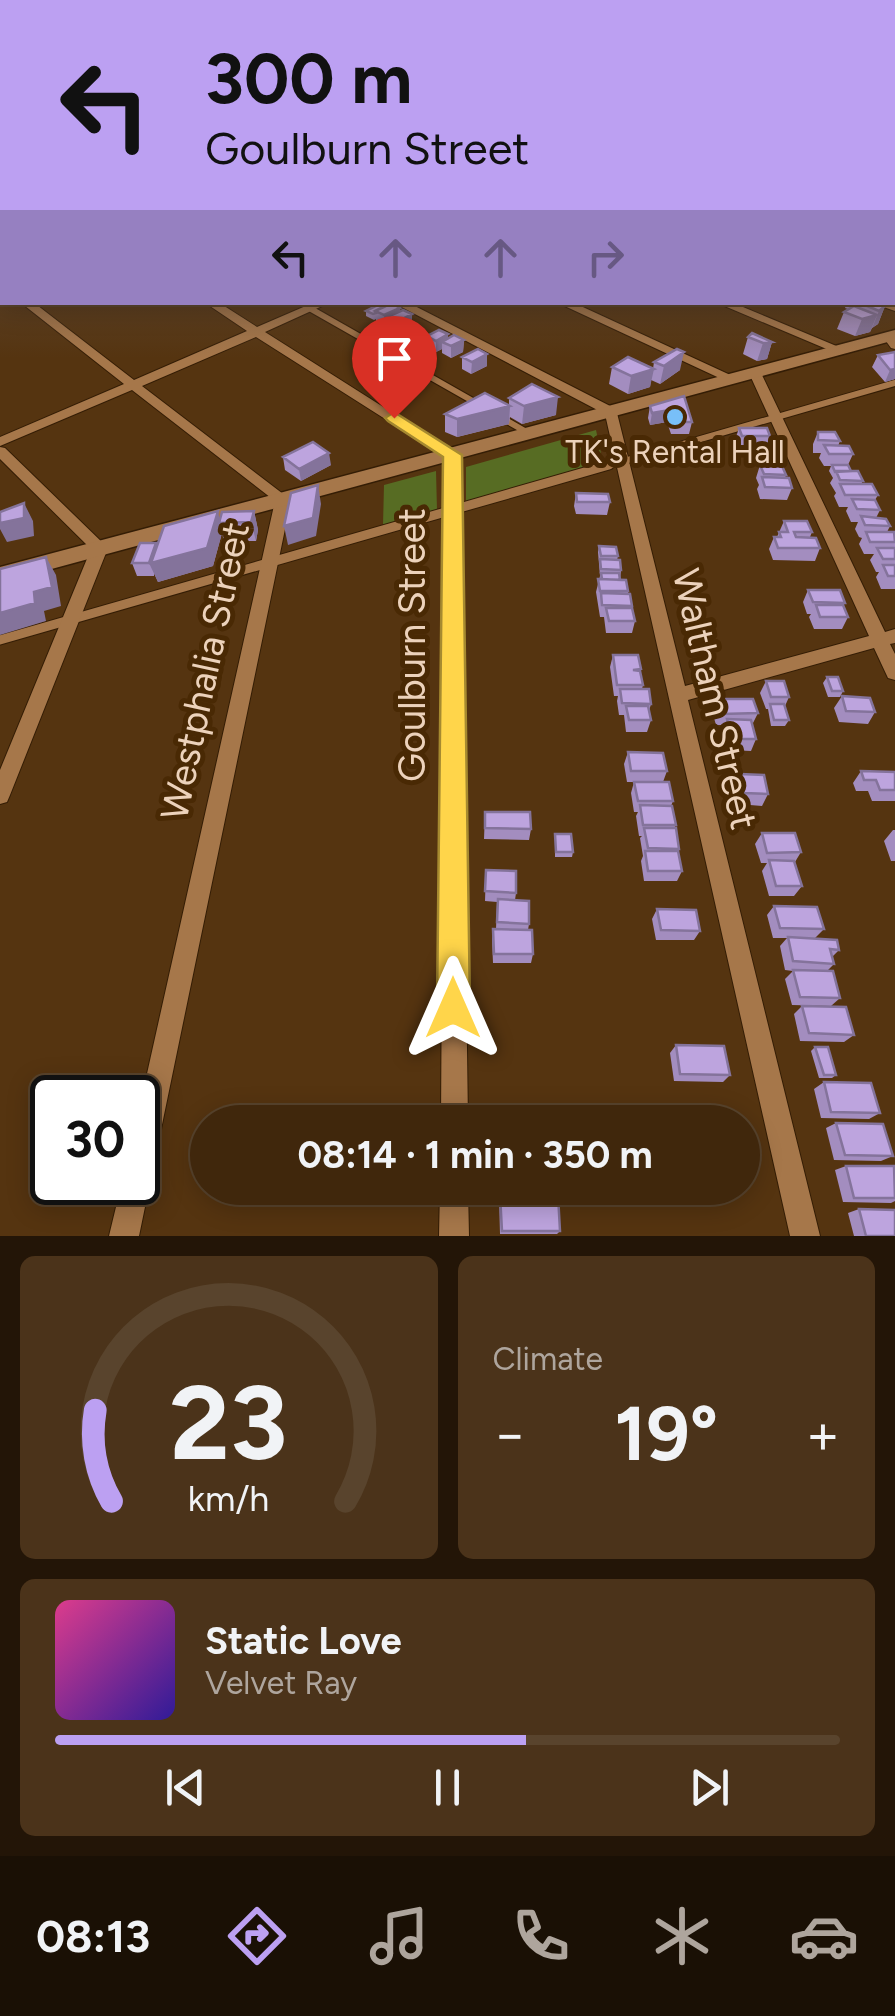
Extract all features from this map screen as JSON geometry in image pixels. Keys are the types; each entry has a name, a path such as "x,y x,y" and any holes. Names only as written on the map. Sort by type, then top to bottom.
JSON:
{"street":[{"name":"Westphalia Street","path":"29,305 282,500 159,1075"},
{"name":"Goulburn Street","path":"214,305 452,455 454,1105"},
{"path":"0,442 320,305"},
{"path":"404,305 610,412"},
{"path":"569,305 732,379"},
{"path":"728,305 840,350"},
{"path":"0,575 893,339"},
{"path":"755,373 887,638 895,673"},
{"name":"Waltham Street","path":"610,412 804,1236"},
{"path":"0,451 100,548"},
{"path":"0,795 100,548"},
{"path":"678,695 887,638"},
{"name":"Westphalia Street","path":"124,1236 131,1205"},
{"path":"454,1205 454,1236"}],"lane":[{"path":"311,309 480,405"},
{"path":"0,640 895,383"},
{"path":"497,415 530,434"}],"green space":[{"path":"596,430 603,463 466,502 466,467"},
{"path":"436,471 437,510 383,525 384,485"}],"building":[{"path":"378,305 384,307 373,314 366,311"},
{"path":"387,305 400,308 384,315 375,311"},
{"path":"854,306 877,315 862,319 844,312"},
{"path":"403,310 412,314 396,322 387,317"},
{"path":"414,323 421,328 406,333 399,329"},
{"path":"439,330 448,334 436,341 427,336"},
{"path":"752,333 772,342 748,337"},
{"path":"454,335 464,340 451,346 442,342"},
{"path":"478,349 487,354 472,362 462,357"},
{"path":"677,349 684,352 664,366 654,362"},
{"path":"895,352 895,369 890,370 878,355"},
{"path":"628,357 654,369 631,376 612,367"},
{"path":"532,384 558,397 524,406 509,398"},
{"path":"485,393 510,406 457,419 445,414"},
{"path":"684,396 692,422 674,422 670,410 652,413 650,406"},
{"path":"739,428 767,428 770,436 742,436"},
{"path":"818,432 835,432 840,441 818,440"},
{"path":"313,442 329,453 299,469 283,457"},
{"path":"824,445 849,446 853,454 829,454"},
{"path":"760,465 782,466 786,475 764,474"},
{"path":"832,465 848,465 851,471 835,472"},
{"path":"836,471 858,471 863,481 840,480"},
{"path":"762,477 789,478 792,488 765,487"},
{"path":"840,484 872,484 878,495 845,495"},
{"path":"318,485 313,518 284,526 291,493"},
{"path":"576,493 608,494 610,502 577,502"},
{"path":"852,499 875,500 880,510 857,509"},
{"path":"24,503 24,518 0,523 0,512"},
{"path":"218,511 207,548 151,563 164,526"},
{"path":"254,511 251,522 219,523 222,512"},
{"path":"861,516 886,519 890,526 865,525"},
{"path":"784,521 807,521 812,532 794,532 796,537 816,538 820,548 778,548 774,537 781,537 779,532 788,532"},
{"path":"866,532 894,532 895,542 870,542"},
{"path":"140,543 156,543 149,563 132,563"},
{"path":"599,546 616,547 618,556 601,556"},
{"path":"877,548 895,548 895,559 883,559"},
{"path":"46,557 52,587 34,592 35,603 0,613 0,569"},
{"path":"600,559 620,560 621,570 601,569"},
{"path":"883,565 895,565 895,576 888,576"},
{"path":"601,573 619,573 620,580 602,579"},
{"path":"598,579 626,580 628,591 600,591"},
{"path":"808,590 840,590 845,603 813,602"},
{"path":"601,593 630,594 632,606 602,605"},
{"path":"816,605 843,605 848,617 820,617"},
{"path":"606,608 632,608 635,621 609,621"},
{"path":"613,655 638,655 641,669 633,670 640,671 643,685 617,685"},
{"path":"827,677 838,677 843,691 832,691"},
{"path":"766,681 784,681 789,697 771,697"},
{"path":"620,689 649,689 651,704 622,703"},
{"path":"842,696 870,698 875,712 846,711"},
{"path":"717,699 753,699 758,713 721,714"},
{"path":"770,704 784,704 789,720 774,720"},
{"path":"626,706 648,706 651,720 629,720"},
{"path":"727,719 751,720 756,739 732,739"},
{"path":"628,752 663,753 667,771 631,771"},
{"path":"861,771 895,772 895,790 880,790 876,780 864,780"},
{"path":"740,774 764,775 768,794 744,793"},
{"path":"634,782 669,782 673,801 638,801"},
{"path":"640,805 672,806 676,825 643,825"},
{"path":"485,812 530,812 531,829 485,828"},
{"path":"644,828 676,828 679,849 648,848"},
{"path":"762,833 795,833 801,852 767,853"},
{"path":"555,834 571,834 573,852 556,852"},
{"path":"645,851 678,851 682,871 648,871"},
{"path":"769,860 794,861 802,886 776,886"},
{"path":"486,870 516,871 516,893 485,891"},
{"path":"498,899 529,901 529,924 497,922"},
{"path":"774,906 817,907 824,929 780,928"},
{"path":"657,909 696,910 700,931 661,930"},
{"path":"493,929 532,930 533,954 494,954"},
{"path":"788,937 837,940 839,950 830,949 834,964 793,961"},
{"path":"793,970 833,971 840,998 800,997"},
{"path":"802,1006 846,1007 854,1035 809,1033"},
{"path":"676,1045 724,1046 730,1075 680,1074"},
{"path":"815,1047 828,1047 836,1075 824,1075"},
{"path":"824,1082 871,1083 880,1113 831,1112"},
{"path":"836,1123 883,1124 893,1156 845,1155"},
{"path":"846,1166 894,1166 895,1198 854,1198"},
{"path":"501,1205 559,1205 560,1231 502,1231"},
{"path":"859,1209 895,1210 895,1236 866,1236"}],"place":[{"name":"TK's Rental Hall","path":"675,417"}],"route":[{"path":"394,418 452,455 453,1008"}]}
